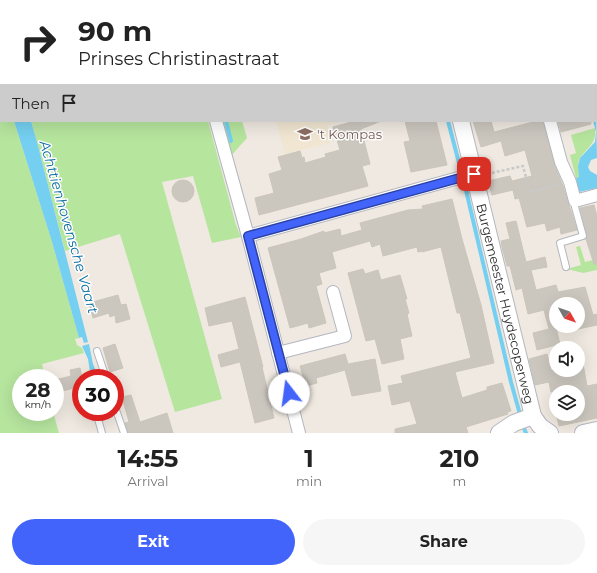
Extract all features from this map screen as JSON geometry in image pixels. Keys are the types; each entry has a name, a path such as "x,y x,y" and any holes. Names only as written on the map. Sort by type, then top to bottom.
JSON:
{"street":[{"path":"216,122 248,236 299,433"},
{"name":"Burgemeester Huydecoperweg","path":"461,122 475,178 526,418"},
{"path":"550,122 561,162 570,182 575,201 597,195"},
{"path":"248,236 475,178"},
{"path":"278,354 345,336 333,292"},
{"path":"499,433 526,418 550,433"}],"lane":[{"path":"566,267 560,243 583,236 575,207 575,201"},
{"path":"97,351 103,369"},
{"path":"99,421 102,433"},
{"path":"120,421 124,433"}],"path":[{"path":"475,178 482,181 481,176 523,166 530,192 570,182"}],"shaded area":[{"name":"'t Kompas","path":"276,122 340,122 327,125 331,143 285,154"}],"green space":[{"path":"0,122 14,122 52,242 79,338 75,339 77,345 82,348 84,353 42,364 43,369 12,369 12,421 56,421 59,433 0,433"},
{"path":"31,122 208,122 236,225 241,237 212,243 193,176 162,182 222,399 175,412 120,234 65,251"},
{"path":"220,122 242,122 247,138 230,157"},
{"path":"595,128 593,142 579,160 579,177 576,178 570,155 576,153 571,135"},
{"path":"580,246 585,262 597,259 597,270 583,273 567,269 581,265 576,247"}],"water":[{"path":"14,122 31,122 88,342 84,343 82,337 79,338 52,242"},
{"path":"593,122 596,122 597,158 591,160 588,167 590,171 597,175 597,188 579,192 576,178 579,177 578,166 580,158 595,142 596,132"},
{"path":"89,344 95,369 90,369 88,359 82,346"}],"building":[{"path":"351,122 378,122 361,129 370,164 362,166 368,186 259,215 255,198 274,193 269,174 282,170 278,157 300,151 302,158 304,157 305,163 326,157 325,154 340,150 333,127"},
{"path":"405,122 436,122 447,165 411,172 404,142 410,141"},
{"path":"473,122 491,122 494,132 533,122 543,122 554,164 563,186 577,230 561,234 560,227 547,231 545,223 527,227 519,198 515,199 513,190 492,195 488,181 510,176 512,181 532,176 525,150 505,156 501,141 481,147"},
{"path":"558,122 591,122 591,124 561,132"},
{"path":"183,180 187,181 193,187 193,195 187,201 183,202 179,201 173,195 172,191 173,187 179,181"},
{"path":"452,199 481,305 494,363 455,372 462,398 487,390 487,387 502,383 511,411 507,412 508,414 466,427 468,433 395,433 395,429 417,424 410,401 392,405 388,386 403,383 401,376 471,358 460,313 457,313 441,247 418,252 417,247 383,256 380,244 372,247 370,241 332,252 336,268 319,273 322,284 316,286 326,323 309,328 308,323 290,328 268,248 324,231 324,233 340,229 341,236 362,230 360,223 408,210 423,209 422,206"},
{"path":"594,205 597,216 597,264 594,264 586,239 587,235 580,208"},
{"path":"516,221 526,262 545,257 547,267 531,270 536,290 556,285 558,292 585,287 593,315 597,314 597,325 585,328 585,297 549,297 549,329 544,310 528,314 522,288 516,290 510,266 507,266 502,247 501,241 510,239 506,223"},
{"path":"363,269 365,274 378,270 381,280 400,275 407,299 405,299 409,313 407,314 412,336 400,339 404,359 382,364 375,339 366,341 348,273"},
{"path":"118,295 121,305 126,304 130,319 116,323 115,315 110,317 109,313 93,318 89,303"},
{"path":"245,297 274,418 255,423 240,362 221,367 218,355 239,349 232,321 209,326 205,308"},
{"path":"549,329 549,333 557,333 559,341 549,341 549,347 537,350 533,333"},
{"path":"115,344 123,368 109,369 103,348"},
{"path":"345,354 348,364 375,359 381,391 352,396 345,370 316,378 317,383 306,386 300,366"},
{"path":"547,354 549,362 549,377 585,377 585,375 587,386 597,384 597,418 585,421 585,385 550,385 549,382 535,385 529,359"},
{"path":"70,370 72,370 72,389 64,391 64,378 71,376"},
{"path":"131,395 140,422 167,413 173,433 128,433 125,423 129,422 124,404 124,397"},
{"path":"558,421 583,421 559,426"}],"waterway":[{"path":"226,122 231,141"},
{"path":"448,122 521,418"},
{"path":"522,424 526,433"}],"place":[{"name":"'t Kompas","path":"305,134"}],"route":[{"path":"289,393 248,236 474,174"}],"water label":[{"name":"Achttienhovensche Vaart","path":"69,227"}]}
